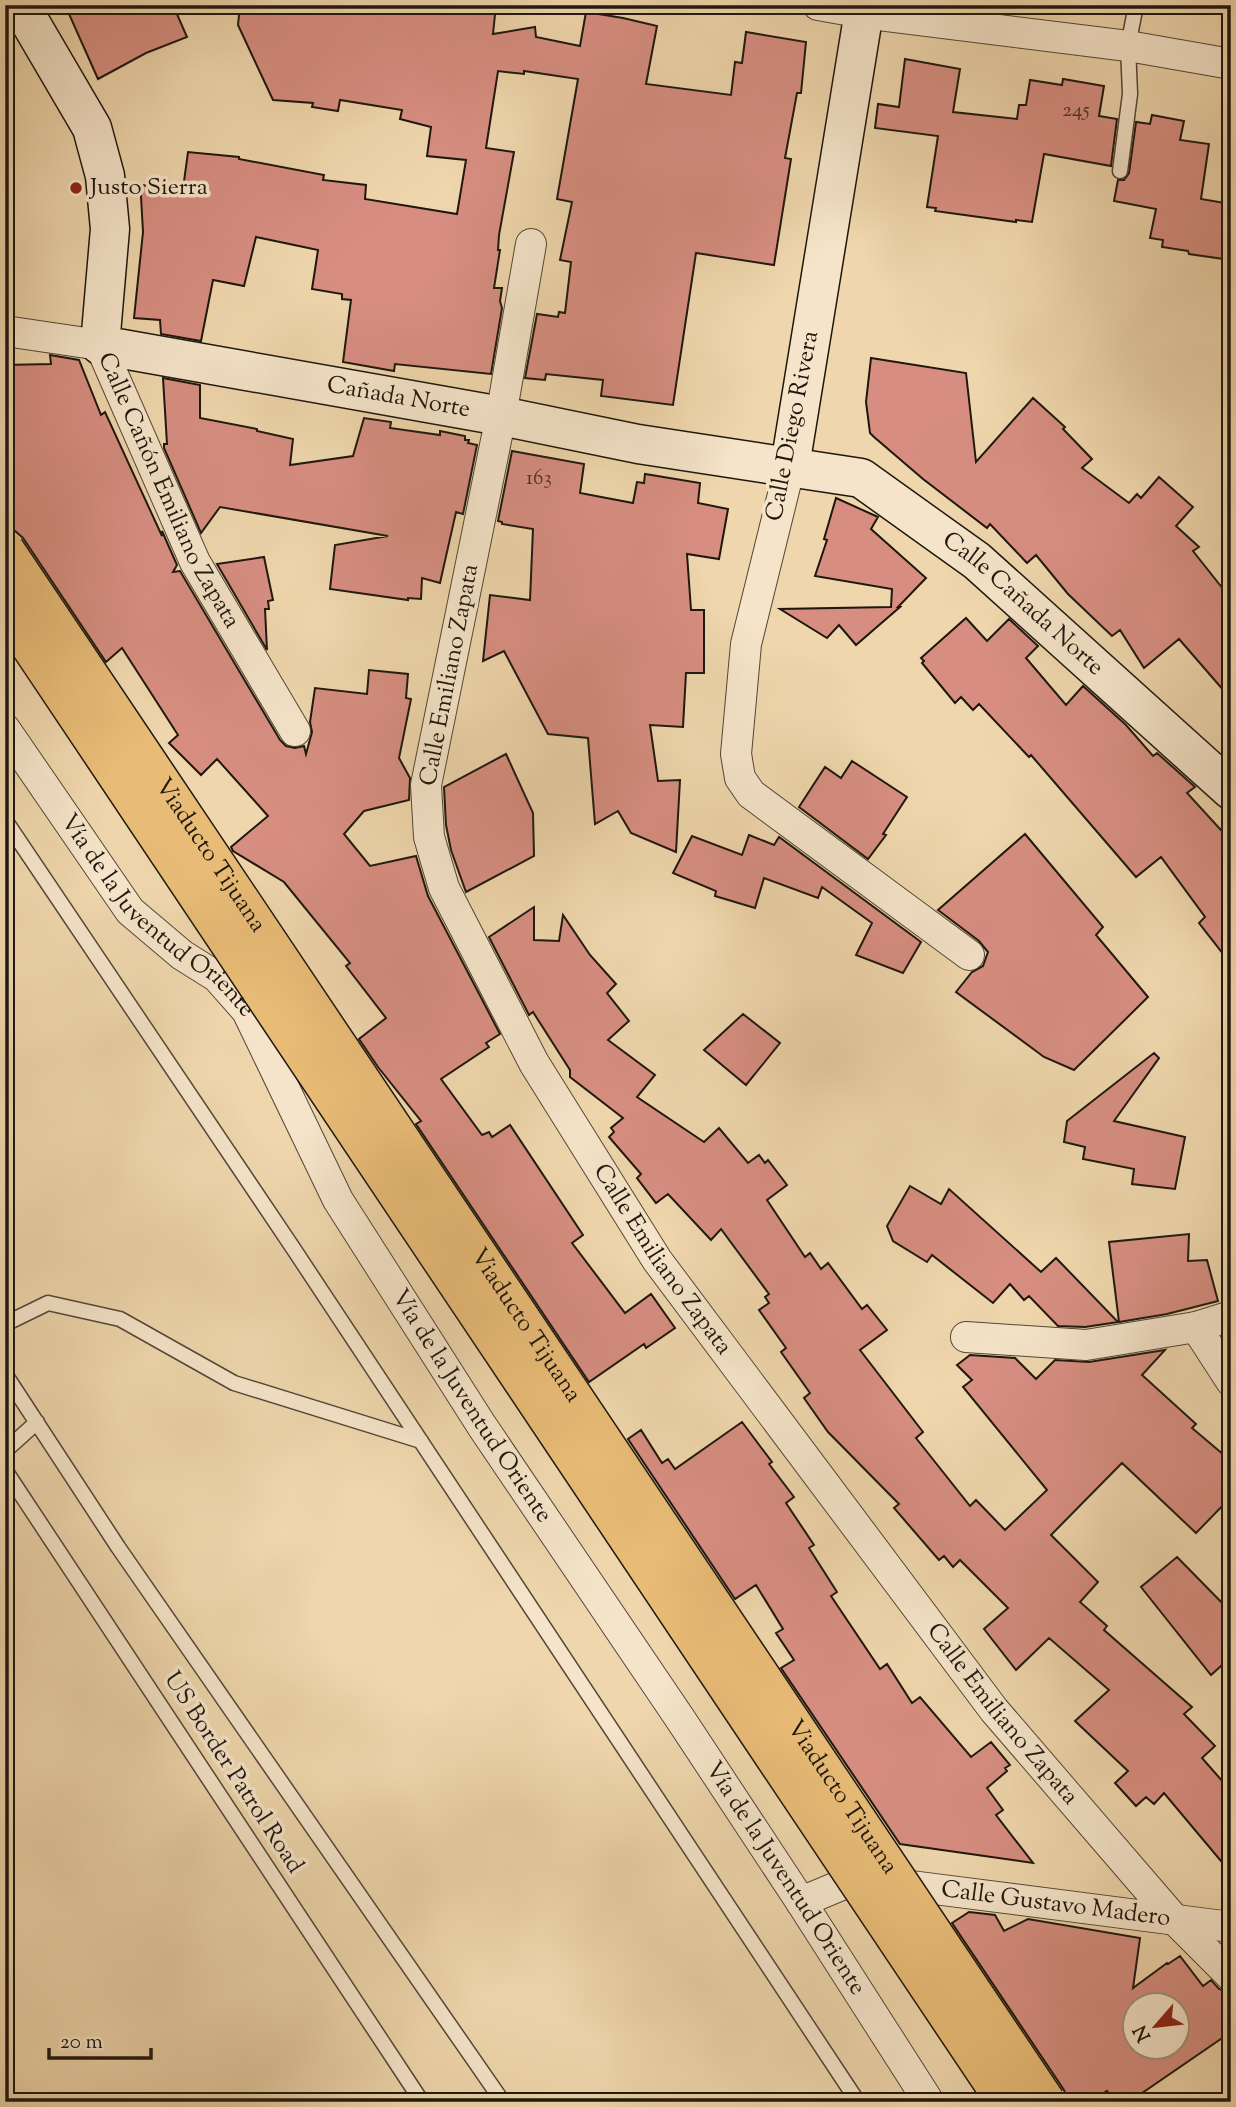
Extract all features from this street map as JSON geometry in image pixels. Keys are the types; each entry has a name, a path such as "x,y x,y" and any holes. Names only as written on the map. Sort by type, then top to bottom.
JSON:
{"highway":[{"name":"Viaducto Tijuana","path":"5,550 1046,2102"},
{"name":"Viaducto Tijuana","path":"5,608 1006,2102"}],"street":[{"name":"Calle Cañón Emiliano Zapata","path":"20,5 92,128 105,176 110,229 100,345 195,562 295,731"},
{"path":"818,5 1128,46 1231,64"},
{"name":"Calle Diego Rivera","path":"864,9 790,466 746,643 736,754 740,778 751,794 969,955"},
{"name":"Calle Emiliano Zapata","path":"531,244 501,416 426,785 429,837 444,888 534,1063 657,1261 994,1710 1174,1919 1231,1976"},
{"name":"Cañada Norte","path":"5,331 100,345 501,416 638,444 790,466"},
{"name":"Calle Cañada Norte","path":"790,466 861,478 976,561 1231,790"},
{"name":"Vía de la Juventud Oriente","path":"5,729 130,911 182,955 217,977 247,1011 338,1200 482,1426 801,1902 929,2102"},
{"path":"966,1337 1086,1345 1196,1328 1231,1316"},
{"path":"1196,1328 1231,1381"},
{"name":"Calle Gustavo Madero","path":"801,1902 856,1879 1231,1927"}],"lane":[{"path":"1120,171 1130,94 1128,46 1136,5"},
{"path":"5,820 421,1441 858,2102"},
{"path":"5,1324 48,1303 120,1319 234,1383 421,1441"},
{"path":"5,1374 118,1547 503,2102"},
{"path":"5,1451 37,1422"},
{"name":"US Border Patrol Road","path":"5,1470 422,2102"}],"building":[{"path":"65,5 173,5 187,37 146,53 98,79"},
{"path":"240,5 496,5 493,34 535,27 536,37 580,46 586,12 623,18 657,26 646,84 731,95 735,62 742,63 746,32 806,42 801,93 797,93 785,158 791,159 774,265 696,253 673,405 601,396 603,380 546,374 545,380 525,378 537,314 558,317 559,312 565,313 571,262 560,260 572,202 557,199 578,79 524,71 524,74 498,71 486,148 514,152 499,235 500,250 494,288 502,288 502,308 491,374 395,364 394,371 343,362 351,300 342,299 342,294 312,289 318,250 256,237 244,286 213,280 201,341 161,334 160,320 134,318 143,232 142,185 183,189 188,152 239,157 324,175 323,180 366,185 365,199 457,214 466,160 427,156 431,127 400,119 402,110 340,100 338,111 312,107 313,103 273,100 238,25"},
{"path":"905,59 960,69 953,112 1017,119 1019,105 1026,105 1030,80 1062,85 1063,79 1104,86 1099,116 1117,119 1111,166 1044,154 1032,222 935,211 936,208 927,207 938,136 875,128 878,104 899,107"},
{"path":"1152,115 1184,121 1180,140 1209,144 1201,199 1231,204 1231,260 1162,247 1163,240 1150,238 1156,209 1114,201 1118,180 1124,180 1129,173 1136,122 1150,124"},
{"path":"50,355 79,360 101,415 105,412 162,536 162,531 177,565 173,572 180,571 286,746 304,746 306,754 312,732 310,722 315,688 367,694 369,670 408,674 406,698 411,699 399,758 410,778 409,800 364,811 344,834 370,866 416,856 428,896 500,1034 486,1043 489,1047 441,1079 482,1135 489,1132 492,1137 510,1125 583,1235 572,1243 625,1313 651,1294 675,1328 646,1348 644,1344 589,1382 416,1124 421,1121 359,1039 386,1018 346,966 350,963 284,882 233,851 231,847 268,816 217,759 201,775 169,743 178,735 122,648 106,662 23,538 15,531 5,528 5,365 51,364"},
{"path":"871,358 966,373 976,462 1033,398 1065,427 1063,429 1092,459 1082,468 1129,503 1137,494 1141,498 1159,477 1193,507 1176,526 1199,547 1193,551 1231,599 1231,699 1179,639 1144,668 1120,630 1112,636 1068,594 1036,555 1027,563 990,524 987,528 874,437 870,433 866,402"},
{"path":"163,378 200,385 200,418 293,439 290,465 353,456 364,418 391,422 390,428 440,435 440,431 465,436 465,440 469,440 468,443 477,445 463,514 456,512 440,583 422,578 421,599 408,600 330,589 335,545 388,536 220,507 201,533 164,448 164,444 167,444"},
{"path":"512,451 584,464 580,493 633,503 637,482 644,483 645,474 700,483 698,503 728,509 719,559 687,554 691,610 704,610 704,673 686,673 683,727 650,725 658,781 680,780 676,852 631,833 618,811 595,824 588,738 548,734 504,651 483,661 490,595 530,600 533,529 498,521"},
{"path":"836,498 878,517 871,529 926,578 900,607 856,645 839,625 827,638 780,609 891,607 892,589 815,576 827,540 824,539"},
{"path":"264,557 273,600 268,601 269,609 265,609 267,650 217,564"},
{"path":"966,618 987,641 1009,619 1038,646 1026,658 1066,705 1083,686 1126,725 1153,756 1157,753 1195,787 1187,793 1231,841 1231,964 1199,923 1205,917 1161,857 1136,877 1031,755 1029,757 979,704 973,710 961,697 955,703 922,663 924,661 921,658"},
{"path":"506,754 533,813 534,856 466,892 451,850 446,825 444,787"},
{"path":"852,761 907,797 883,834 886,835 868,859 799,807 825,767 841,778"},
{"path":"1025,834 1103,927 1096,935 1148,997 1074,1070 1044,1057 956,992 972,972 983,966 988,952 979,941 938,910"},
{"path":"749,835 774,845 779,837 921,942 903,973 856,955 872,923 822,887 818,898 764,878 755,908 715,896 716,891 673,873 692,836 742,855"},
{"path":"534,907 534,940 559,941 563,915 590,955 616,984 607,993 629,1021 608,1040 655,1075 637,1097 704,1142 719,1128 748,1163 759,1155 765,1163 768,1160 787,1185 767,1200 805,1257 810,1253 821,1269 828,1263 862,1309 867,1305 887,1330 860,1350 923,1432 916,1438 970,1506 976,1500 1005,1530 1047,1490 963,1387 972,1380 957,1365 970,1355 1015,1358 1036,1379 1055,1360 1089,1362 1165,1350 1142,1375 1196,1424 1192,1428 1231,1461 1231,1497 1196,1533 1122,1463 1051,1535 1098,1582 1080,1602 1107,1626 1104,1630 1192,1707 1184,1714 1215,1746 1202,1758 1231,1791 1231,1873 1164,1793 1154,1804 1146,1797 1136,1806 1115,1783 1128,1771 1075,1721 1109,1690 1049,1638 1016,1670 984,1629 1008,1608 960,1560 953,1567 944,1556 939,1560 894,1508 899,1504 828,1432 804,1398 810,1393 781,1352 786,1348 759,1310 769,1303 765,1297 769,1294 721,1229 711,1240 668,1194 656,1203 637,1178 641,1174 609,1137 614,1132 611,1128 623,1118 570,1077 570,1070 533,1012 529,1015 489,937"},
{"path":"743,1014 780,1043 746,1085 704,1050"},
{"path":"1154,1053 1159,1058 1114,1121 1185,1137 1175,1189 1132,1184 1134,1169 1083,1159 1085,1147 1064,1142 1067,1121"},
{"path":"910,1186 941,1204 949,1189 1041,1272 1056,1258 1118,1322 1085,1327 1058,1326 1029,1296 1024,1300 1010,1284 993,1303 932,1255 927,1262 893,1241 887,1226"},
{"path":"1189,1234 1188,1261 1207,1260 1218,1301 1167,1314 1119,1322 1109,1242"},
{"path":"742,1422 794,1497 786,1503 814,1545 809,1548 837,1592 831,1596 880,1669 887,1664 912,1703 920,1697 971,1757 991,1742 1010,1765 1005,1768 1007,1771 987,1788 1003,1810 996,1815 1033,1863 900,1844 781,1668 794,1660 776,1633 783,1629 756,1585 735,1599 628,1439 641,1430 662,1463 668,1459 675,1469"},
{"path":"1177,1557 1231,1612 1231,1657 1211,1675 1141,1587"},
{"path":"969,1912 995,1915 1004,1931 1028,1919 1140,1938 1133,1988 1180,1956 1203,1986 1211,1980 1219,1989 1231,1993 1231,2032 1190,2060 1190,1992 1120,1992 1120,2062 1187,2062 1129,2102 1114,2102 1107,2091 1090,2102 1068,2102 1064,2090 952,1923"}],"place":[{"name":"Justo Sierra","path":"76,188"}]}
